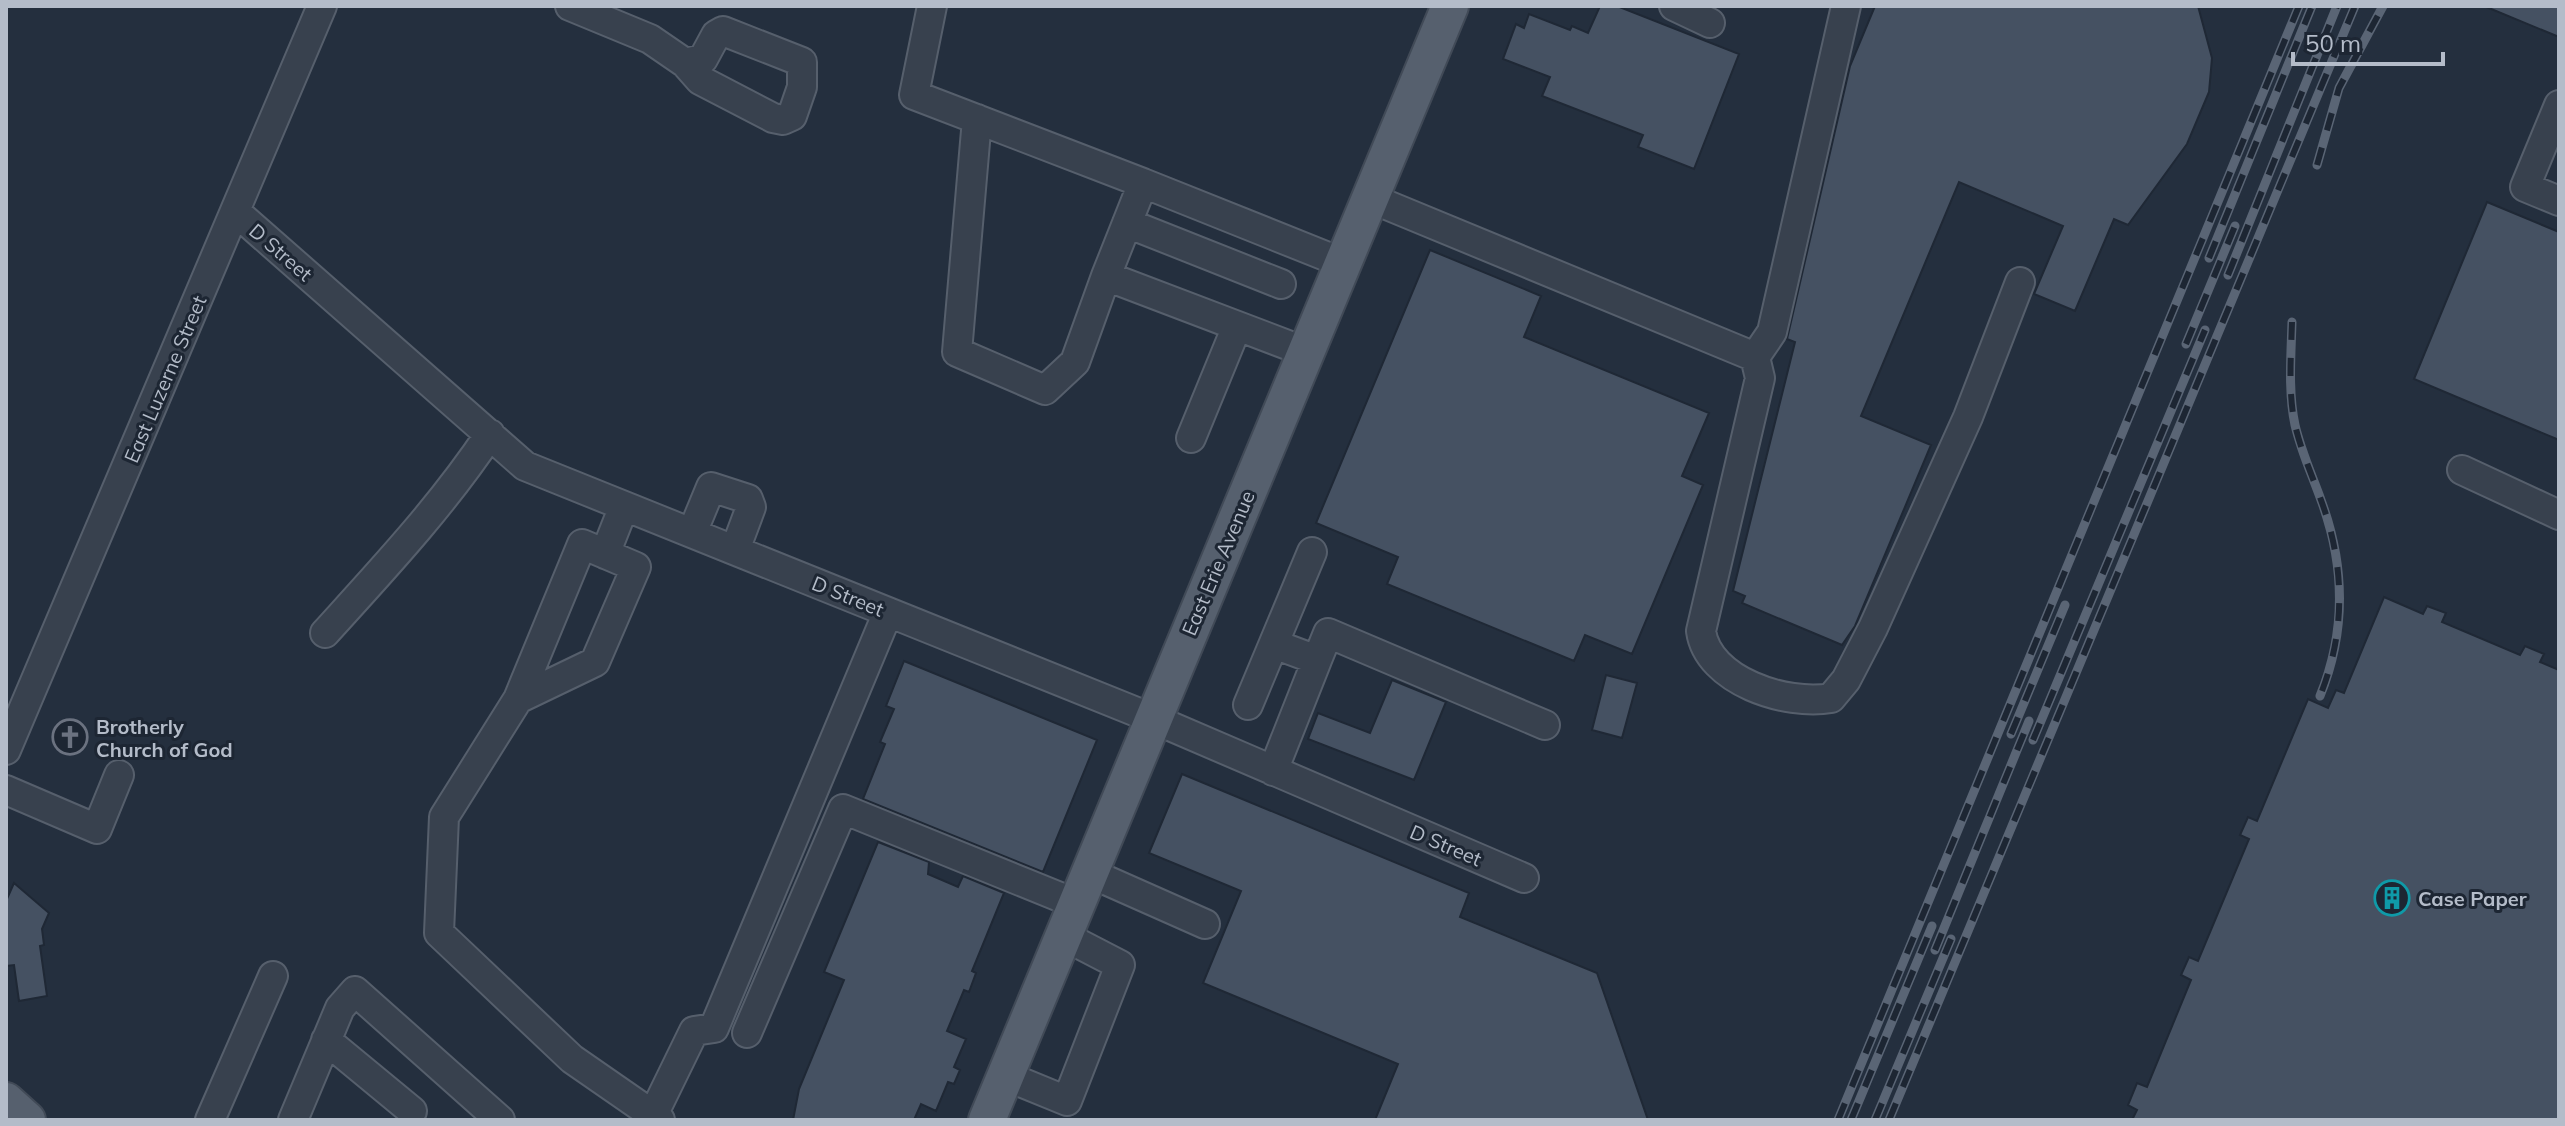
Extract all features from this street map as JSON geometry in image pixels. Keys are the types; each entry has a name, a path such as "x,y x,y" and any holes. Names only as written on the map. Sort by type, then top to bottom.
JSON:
{"main road":[{"name":"East Erie Avenue","path":"987,1120 1450,6"},
{"path":"6,1101 27,1120"}],"street":[{"name":"East Luzerne Street","path":"6,750 322,6"},
{"path":"570,6 650,39 685,63"},
{"path":"932,6 914,95 1343,263"},
{"path":"1674,6 1710,23"},
{"path":"1846,6 1772,332 1755,357 1760,378 1703,607 1703,647 1717,668 1790,700 1831,698 1846,680 1880,614 1968,417 2020,282"},
{"path":"2559,105 2525,187 2559,201"},
{"path":"977,119 957,352 1045,390 1075,362 1143,183"},
{"path":"1370,198 1580,288 1708,335 1755,357"},
{"name":"D Street","path":"236,212 525,466 1154,719 1524,878"},
{"path":"1127,223 1281,284"},
{"path":"1106,276 1306,352"},
{"path":"1191,438 1237,326"},
{"path":"325,633 398,554 467,468 490,434"},
{"path":"2462,470 2559,515"},
{"path":"692,533 711,487 748,499 751,507 735,550"},
{"path":"605,554 624,506"},
{"path":"518,699 595,662 636,567 582,544 518,699 444,817 439,933 572,1059 657,1117 694,1031 714,1028 888,612"},
{"path":"1248,705 1312,552"},
{"path":"1273,771 1328,633 1545,725"},
{"path":"1274,644 1317,660"},
{"path":"6,790 97,829 119,775"},
{"path":"747,1033 843,809 1077,904 1205,924"},
{"path":"1006,1076 1067,1101 1120,965 1077,904"},
{"path":"210,1120 273,976"},
{"path":"293,1120 340,1008 355,991 500,1120"},
{"path":"326,1040 412,1111"}],"building":[{"path":"1600,6 1617,6 1739,54 1694,169 1638,147 1643,135 1542,96 1550,77 1503,59 1516,24 1524,28 1529,14 1570,30 1572,26 1588,33"},
{"path":"1875,6 2198,6 2212,58 2209,92 2187,144 2128,225 2114,219 2075,311 2034,294 2063,226 1959,182 1861,416 1931,445 1855,626 1842,645 1742,603 1745,596 1733,591 1795,342 1787,339 1850,66"},
{"path":"2484,6 2559,6 2559,37"},
{"path":"2487,202 2559,232 2559,440 2414,379"},
{"path":"1430,250 1541,296 1524,337 1709,413 1682,476 1703,485 1632,654 1585,635 1574,661 1387,584 1398,557 1316,523"},
{"name":"Case Paper","path":"2384,597 2423,614 2427,606 2446,613 2442,622 2520,655 2525,646 2544,654 2540,662 2559,670 2559,1120 2132,1120 2137,1110 2128,1105 2137,1083 2147,1087 2191,980 2181,975 2189,957 2198,961 2249,839 2240,835 2248,817 2257,821 2308,699 2328,708 2336,690 2344,693"},
{"path":"904,661 1097,740 1043,872 863,799 885,744 880,742 894,709 886,706"},
{"path":"1606,675 1637,683 1622,738 1592,730"},
{"path":"1392,680 1446,702 1414,780 1308,739 1318,713 1370,733"},
{"path":"1182,774 1469,893 1460,917 1597,973 1648,1120 1375,1120 1398,1064 1203,983 1241,891 1149,853"},
{"path":"878,842 929,862 928,874 958,887 963,876 1004,893 972,971 976,973 969,992 964,990 947,1031 966,1039 954,1067 960,1070 954,1084 948,1082 936,1111 921,1104 914,1120 793,1120 799,1089 844,980 824,972"},
{"path":"14,883 49,913 42,929 44,945 40,946 47,996 19,1001 14,965 6,966 6,901"}],"railway":[{"path":"1838,1120 2299,6"},
{"path":"2209,258 2312,6"},
{"path":"2228,275 2337,6"},
{"path":"1889,1120 2355,6"},
{"path":"2317,165 2339,88 2383,6"},
{"path":"2186,344 2235,226"},
{"path":"2292,322 2291,387 2295,425 2329,524 2338,574 2338,623 2320,696"},
{"path":"2033,740 2205,330"},
{"path":"2011,734 2065,605"},
{"path":"1935,950 2029,721"},
{"path":"1851,1120 1932,926"},
{"path":"1875,1120 1951,939"}],"place":[{"name":"Brotherly Church of God","path":"70,737"},
{"name":"Case Paper","path":"2392,898"}]}
